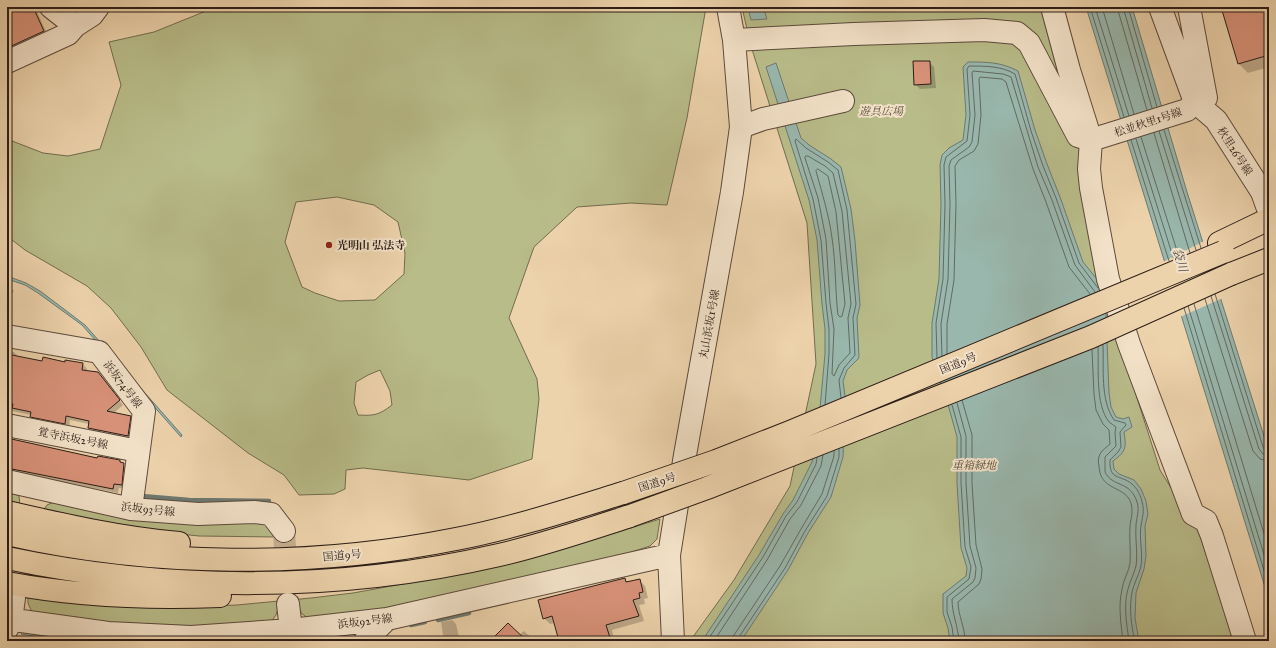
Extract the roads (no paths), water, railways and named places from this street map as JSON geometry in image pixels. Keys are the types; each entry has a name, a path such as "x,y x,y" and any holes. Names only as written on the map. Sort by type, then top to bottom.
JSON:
{"highway":[{"path":"1221,247 1268,213"},
{"name":"国道9号","path":"7,534 103,551 153,556 214,559 289,558 385,550 486,533 623,493 724,458 1081,312 1221,247 1269,233"},
{"name":"国道9号","path":"7,558 94,573 148,579 271,582 337,579 389,574 442,566 500,554 630,516 714,486 1091,337 1233,279 1269,259"},
{"path":"1233,279 1269,271"},
{"path":"7,512 97,532 158,541 216,545 385,550"},
{"path":"11,590 71,592 102,595 199,596 250,594 296,590 389,574"}],"street":[{"path":"51,7 75,26"},
{"path":"7,62 68,34 75,26 92,15 98,7"},
{"name":"丸山浜坂1号線","path":"673,641 669,555 685,455 732,192 741,128 734,40 728,7"},
{"path":"1052,7 1069,70 1095,139 1089,169 1091,188 1108,279 1129,344 1193,514 1206,521 1212,536 1245,641"},
{"path":"1160,7 1191,106"},
{"name":"松並秋里1号線","path":"1095,139 1191,106 1206,98 1189,7"},
{"path":"734,40 984,30 1017,33 1029,43 1078,136 1095,139"},
{"path":"741,128 763,119 843,101"},
{"name":"秋里26号線","path":"1191,106 1216,120 1262,192 1268,213"},
{"name":"浜坂74号線","path":"7,336 99,352 144,411 131,509"},
{"name":"覚寺浜坂2号線","path":"7,425 138,451"},
{"name":"浜坂93号線","path":"7,481 35,498 131,509 198,514 254,512 271,514 284,531"},
{"name":"浜坂92号線","path":"8,623 144,638 216,638 387,619 669,555"},
{"path":"8,623 11,590"},
{"path":"288,604 291,630"},
{"path":"366,641 387,619"}],"water":[{"path":"748,7 763,7 767,19 751,20"},
{"name":"袋川","path":"1086,7 1132,7 1187,192 1269,452 1269,600"},
{"path":"968,62 988,62 1000,64 1018,71 1035,130 1083,262 1105,289 1109,393 1111,407 1116,417 1123,419 1129,417 1132,427 1124,432 1125,445 1121,454 1113,461 1114,469 1119,474 1134,480 1141,489 1146,501 1148,514 1145,526 1146,556 1144,569 1136,593 1135,618 1139,641 950,641 948,628 943,613 943,594 966,576 967,568 961,548 957,483 957,437 932,357 932,323 939,279 941,204 940,165 942,155 949,148 963,140 966,115 963,67"},
{"path":"776,63 801,138 841,167 851,209 855,241 860,305 857,318 859,358 847,370 843,381 845,396 843,457 831,497 808,533 788,570 741,641 702,641 759,555 793,500 812,462 820,408 825,354 825,329 817,240 809,200 766,67"},
{"path":"7,276 26,283 40,291 85,325 182,435 181,437 82,325 38,293 25,285 7,279"},
{"path":"23,632 93,641 63,641 21,634"}],"waterway":[{"path":"142,496 189,500 269,501"},
{"path":"438,620 469,613"},
{"path":"411,625 425,622"}],"tunnel":[{"path":"284,531 288,602"}],"place":[{"name":"光明山 弘法寺","path":"329,245"}],"park label":[{"name":"遊具広場","path":"881,111"},
{"name":"重箱緑地","path":"974,465"}]}
